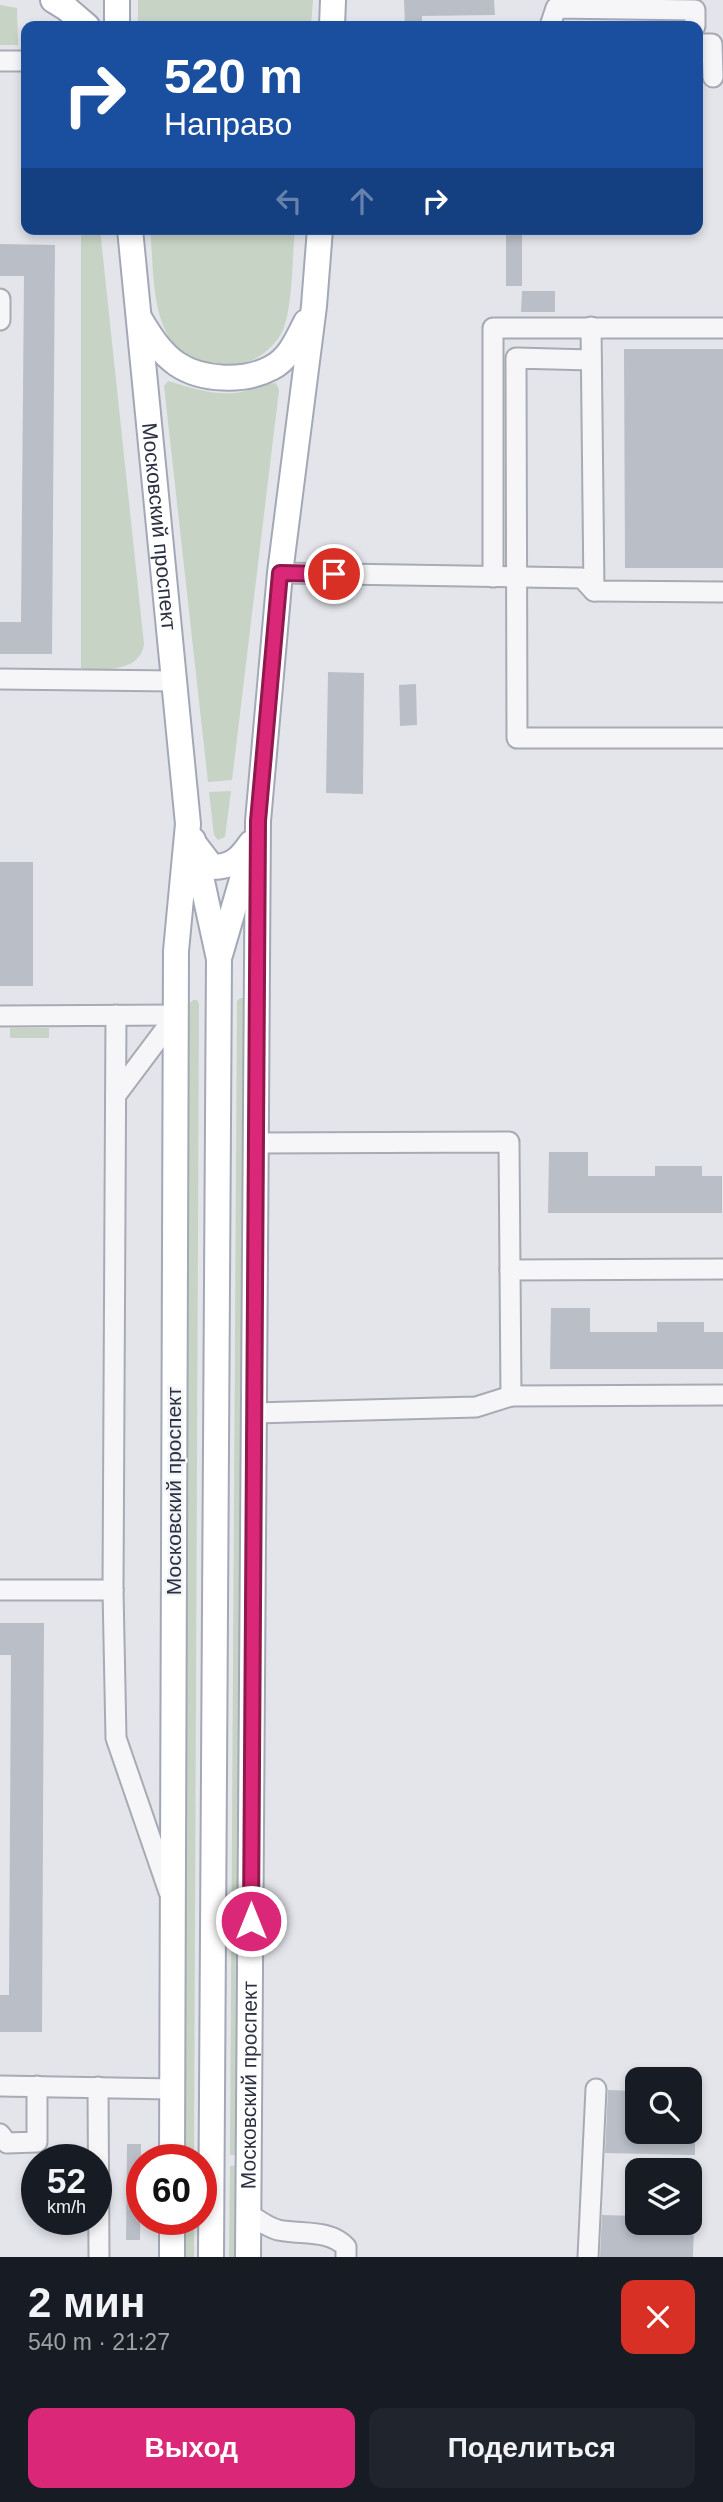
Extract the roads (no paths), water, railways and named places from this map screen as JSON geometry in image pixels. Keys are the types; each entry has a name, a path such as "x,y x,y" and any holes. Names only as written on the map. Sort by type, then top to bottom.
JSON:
{"main road":[{"path":"53,0 81,21"},
{"path":"117,0 117,21"},
{"path":"332,21 333,0"},
{"name":"Московский проспект","path":"130,235 173,681 191,833 219,959 211,2257"},
{"name":"Московский проспект","path":"248,2257 256,830 280,573 314,306 320,235"},
{"path":"136,313 155,343 179,365 205,375 225,378 252,375 272,368 293,348 314,306"},
{"path":"191,833 212,867 228,867 242,856 256,830"},
{"name":"Московский проспект","path":"219,959 256,830"},
{"name":"Московский проспект","path":"172,2144 176,951 191,833"},
{"path":"172,2235 172,2257"}],"street":[{"path":"552,21 556,8 695,10 695,21"},
{"path":"703,44 712,44 711,77"},
{"path":"0,61 21,61"},
{"path":"0,299 0,320"},
{"path":"591,327 594,591"},
{"path":"493,577 494,328 723,328"},
{"path":"592,360 516,358 517,738 723,738"},
{"path":"280,573 582,578 594,591 723,593"},
{"path":"0,679 173,681"},
{"path":"116,1015 113,1590 116,1738 172,1899"},
{"path":"0,1016 176,1015"},
{"path":"116,1095 176,1015"},
{"path":"256,1143 509,1142 510,1396"},
{"path":"510,1270 723,1269"},
{"path":"254,1413 476,1407 510,1396 723,1395"},
{"path":"0,1590 113,1590"},
{"path":"0,2086 172,2089"},
{"path":"0,2134 7,2143 37,2142 37,2086"},
{"path":"98,2087 99,2257"},
{"path":"588,2257 596,2089"},
{"path":"249,2214 278,2230 339,2239 346,2247 346,2257"}]}
